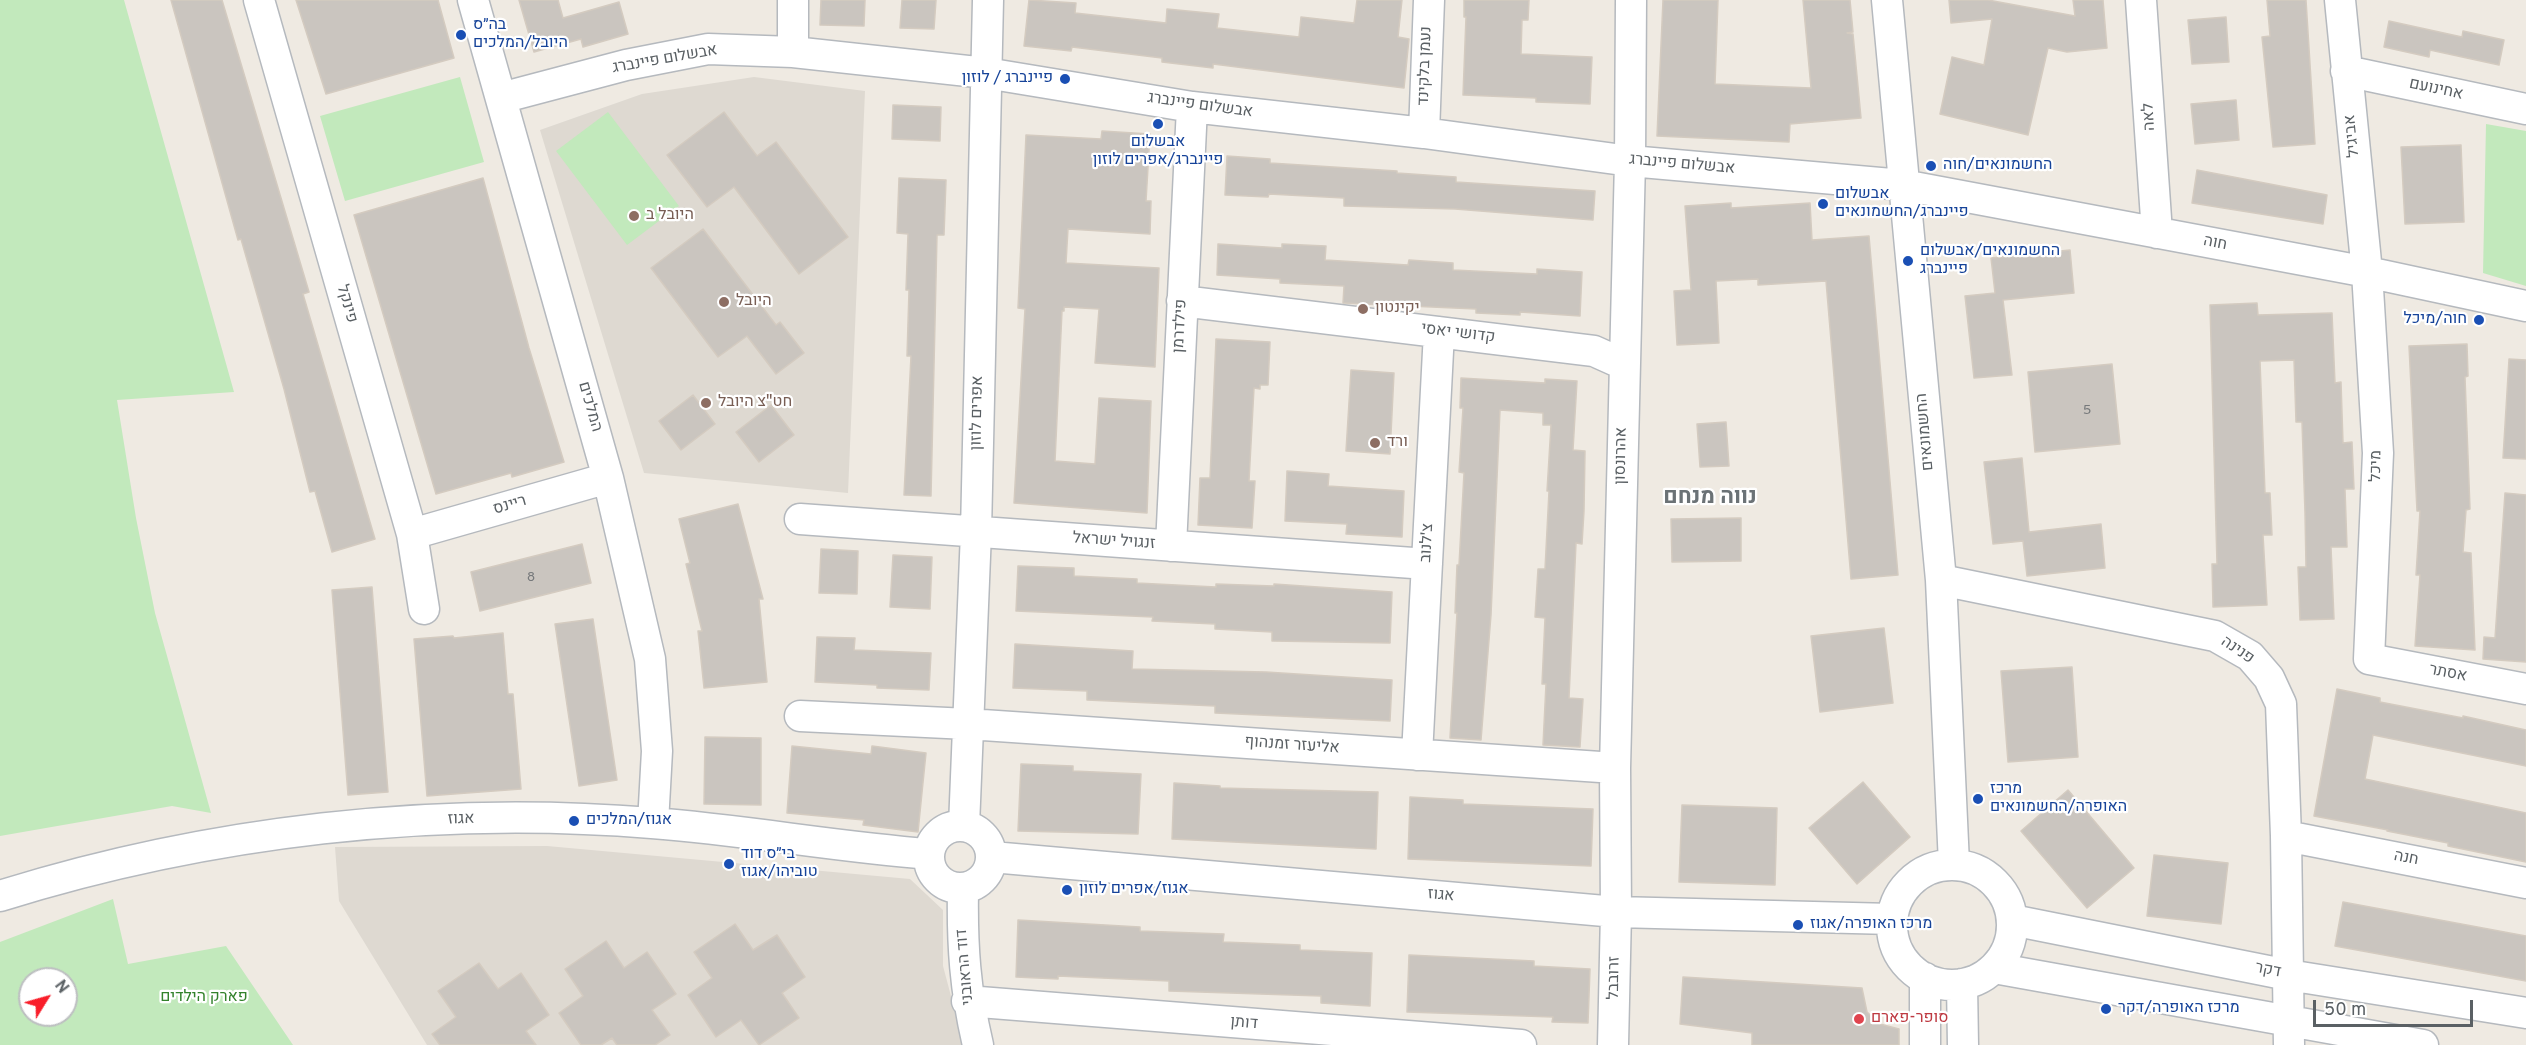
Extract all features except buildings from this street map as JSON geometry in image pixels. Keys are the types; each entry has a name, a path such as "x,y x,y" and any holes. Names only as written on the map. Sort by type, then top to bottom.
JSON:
{"street":[{"name":"פינקל","path":"259,0 412,534 424,609"},
{"name":"המלכים","path":"473,0 608,478 650,659 657,752 653,823"},
{"path":"793,0 793,52"},
{"name":"אפרים לוזון","path":"964,826 976,532 988,0"},
{"name":"נעמן בלקינד","path":"1424,133 1429,0"},
{"name":"אהרונסון","path":"1616,912 1615,768 1623,364 1630,161 1631,0"},
{"name":"החשמונאים","path":"1887,0 1941,580 1954,864"},
{"name":"לאה","path":"2141,0 2157,233"},
{"name":"אביגיל","path":"2340,0 2367,272"},
{"name":"אבשלום פיינברג","path":"501,98 626,65 708,49 793,52 986,73 1192,107 1424,133 1630,161 1903,185"},
{"name":"אחינועם","path":"2346,70 2526,110"},
{"name":"פילדרמן","path":"1171,546 1192,107"},
{"name":"חוה","path":"1903,185 2367,272 2526,306"},
{"name":"מיכל","path":"2367,272 2378,453 2369,659"},
{"name":"קדושי יאסי","path":"1182,301 1594,351 1623,364"},
{"name":"צ'לנוב","path":"1417,755 1439,332"},
{"name":"ריינס","path":"412,534 608,478"},
{"name":"זנגויל ישראל","path":"800,519 1427,564"},
{"name":"פנינה","path":"1941,580 2215,636 2250,656 2269,678 2281,704 2289,1033"},
{"name":"אסתר","path":"2369,659 2526,689"},
{"name":"אליעזר זמנהוף","path":"800,716 968,724 1615,768"},
{"name":"אגוז","path":"0,896 46,881 226,841 374,822 556,818 653,823 928,854"},
{"path":"964,826 984,836 992,856 987,875 980,882 963,889 953,888 938,879 929,863 928,854 933,840 943,830 964,826"},
{"name":"חנה","path":"2286,836 2526,883"},
{"name":"אגוז","path":"992,856 1616,912 1892,919"},
{"path":"1954,864 1971,867 1987,876 1999,888 2008,903 2012,920 2011,938 1994,968 1962,984 1937,983 1910,968 1899,954 1893,937 1892,919 1899,897 1912,879 1924,871 1954,864"},
{"name":"דוד הראובני","path":"963,889 962,940 967,1001 978,1045"},
{"name":"זרובבל","path":"1613,1045 1616,912"},
{"name":"דקר","path":"2012,920 2288,975 2526,1013"},
{"path":"1994,968 2289,1033 2423,1045"},
{"path":"1925,978 1925,1045"},
{"path":"1962,984 1963,1045"},
{"name":"דותן","path":"967,1001 1414,1041 1521,1045"}],"shaded area":[{"name":"היובל","path":"754,77 865,91 848,493 644,473 540,130 642,94"},
{"path":"547,846 910,879 943,910 943,966 964,1045 427,1045 339,901 335,847"}],"green space":[{"path":"0,0 124,0 234,392 117,400 136,518 155,613 211,813 172,806 0,836"},
{"path":"460,77 484,162 345,201 320,116"},
{"path":"608,112 679,206 627,245 556,151"},
{"path":"2486,124 2526,131 2526,286 2483,273"},
{"name":"פארק הילדים","path":"113,899 128,964 226,946 293,1045 0,1045 0,942"}],"place":[{"name":"בה״ס היובל/המלכים","path":"461,35"},
{"name":"פיינברג / לוזון","path":"1065,79"},
{"name":"אבשלום פיינברג/אפרים לוזון","path":"1158,124"},
{"name":"החשמונאים/חוה","path":"1931,166"},
{"name":"אבשלום פיינברג/החשמונאים","path":"1823,204"},
{"name":"היובל ב","path":"634,216"},
{"name":"החשמונאים/אבשלום פיינברג","path":"1908,261"},
{"name":"היובל","path":"724,302"},
{"name":"יקינטון","path":"1363,309"},
{"name":"חוה/מיכל","path":"2479,320"},
{"name":"חט\"צ היובל","path":"706,403"},
{"name":"ורד","path":"1375,443"},
{"name":"מרכז האופרה/החשמונאים","path":"1978,799"},
{"name":"אגוז/המלכים","path":"574,821"},
{"name":"בי״ס דוד טוביהו/אגוז","path":"729,864"},
{"name":"אגוז/אפרים לוזון","path":"1067,890"},
{"name":"מרכז האופרה/אגוז","path":"1798,925"},
{"name":"מרכז האופרה/דקר","path":"2106,1009"},
{"name":"סופר-פארם","path":"1859,1019"}],"district":[{"name":"נווה מנחם","path":"1710,499"}]}
